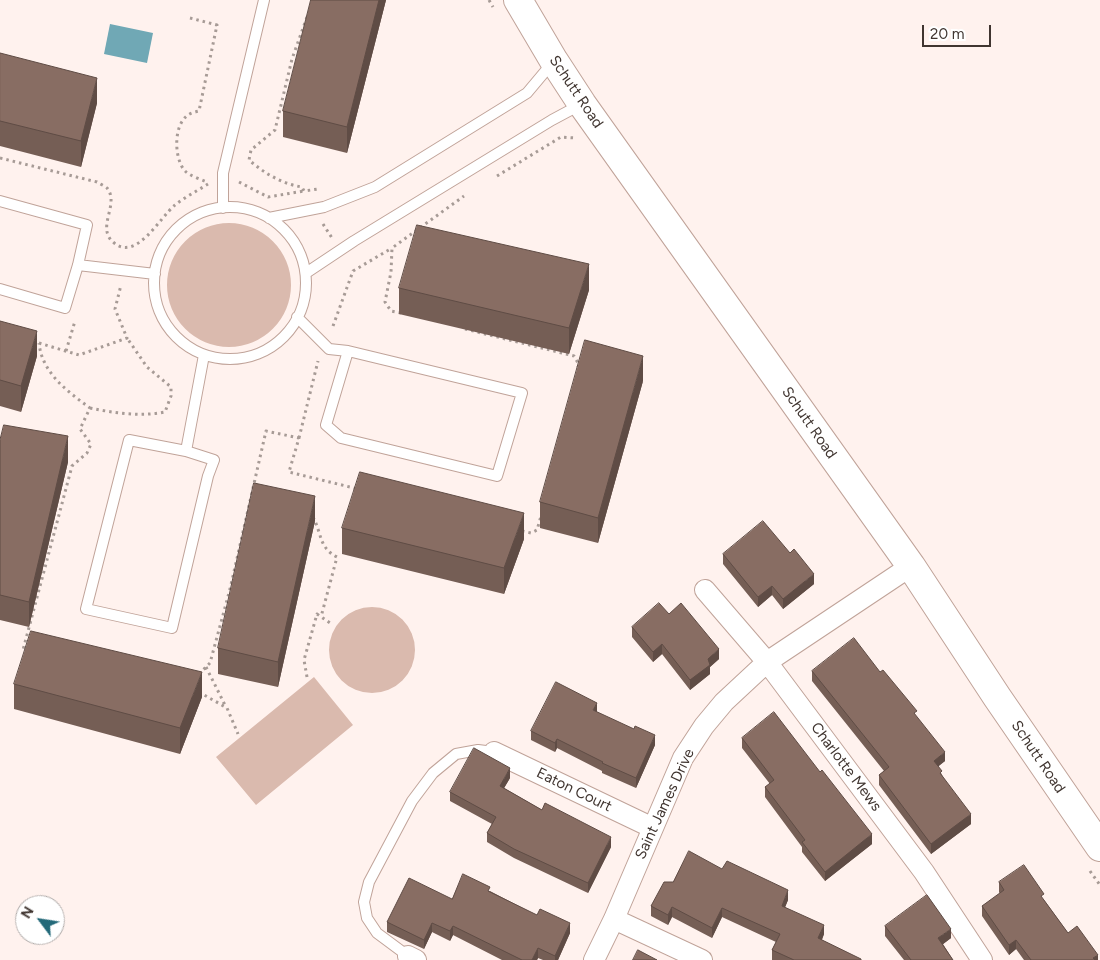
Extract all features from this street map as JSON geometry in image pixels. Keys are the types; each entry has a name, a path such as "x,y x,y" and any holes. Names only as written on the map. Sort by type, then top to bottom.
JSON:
{"street":[{"name":"Schutt Road","path":"507,6 554,61 582,104 912,566 997,697 1094,858"},
{"name":"Saint James Drive","path":"594,960 614,919 683,758 704,726 724,702 768,662 912,566"},
{"name":"Charlotte Mews","path":"705,590 768,662 924,872 982,960"},
{"name":"Eaton Court","path":"494,752 653,828"},
{"path":"614,919 702,960"}],"lane":[{"path":"223,208 223,173 264,0"},
{"path":"269,218 324,206 375,187 526,93 554,61"},
{"path":"306,273 362,236 544,125 582,104"},
{"path":"0,201 87,225 66,308 0,289"},
{"path":"223,208 246,210 269,218 282,228 292,240 300,254 306,273 303,302 297,317 289,330 278,341 265,350 251,356 235,359 220,358 204,355 190,348 178,339 168,327 160,314 155,299 155,274 160,252 168,238 179,226 192,217 207,211 223,208"},
{"path":"78,265 155,274"},
{"path":"297,317 329,350 348,351 522,393 497,476 341,438 326,425 348,351"},
{"path":"186,451 204,355"},
{"path":"129,440 186,451 214,460 208,476 172,628 86,609 129,440"},
{"path":"412,958 377,933 367,918 364,902 369,882 412,801 433,773 456,754 478,750 494,752"}],"path":[{"path":"489,0 507,6"},
{"path":"304,191 302,187 291,185 263,172 249,160 251,150 276,130 292,59 308,15"},
{"path":"0,158 97,182 107,188 110,196 110,213 106,226 106,235 114,244 132,247 148,237 161,219 176,205 210,183 185,171 178,157 176,140 180,126 186,116 199,111 217,25 190,18"},
{"path":"239,182 268,197 321,189"},
{"path":"320,220 332,238"},
{"path":"333,326 353,271 392,248"},
{"path":"90,408 120,414 156,414 165,412 171,396 171,387 147,367 127,338 116,309 121,285"},
{"path":"66,351 75,321"},
{"path":"34,341 79,355 127,338"},
{"path":"298,438 318,359"},
{"path":"251,498 259,500"},
{"path":"312,514 327,552 337,557 321,617"},
{"path":"307,677 304,660 317,614 332,625"},
{"path":"206,668 227,708"},
{"path":"1094,858 1100,885"}],"shaded area":[{"path":"229,223 253,228 272,242 286,261 291,285 286,309 272,328 253,342 229,347 205,342 186,328 172,309 167,285 172,261 186,242 205,228"},
{"path":"372,607 388,610 396,614 408,626 412,634 415,650 412,666 408,674 396,686 388,690 372,693 356,690 348,686 336,674 332,666 329,650 332,634 336,626 348,614 356,610"},
{"path":"314,677 353,725 256,805 216,757"}],"water":[{"path":"110,24 153,33 147,63 104,54"}],"building":[{"path":"311,0 379,0 347,127 283,111"},
{"path":"0,53 97,78 81,141 0,121"},
{"path":"417,225 589,264 569,328 399,288"},
{"path":"0,321 37,331 21,386 0,380"},
{"path":"585,340 643,356 598,518 540,502"},
{"path":"4,425 68,436 29,602 0,595 0,440"},
{"path":"360,472 524,513 504,568 342,528"},
{"path":"254,483 315,496 278,662 218,648"},
{"path":"763,521 790,553 794,549 814,574 783,599 772,586 758,597 723,554"},
{"path":"659,603 669,614 681,603 719,649 708,659 710,665 690,680 662,644 653,652 632,627"},
{"path":"31,631 202,672 180,728 14,684"},
{"path":"854,638 880,672 883,670 917,711 914,713 945,752 934,761 942,771 940,773 971,814 931,844 879,775 889,767 812,671"},
{"path":"556,682 597,703 593,710 634,729 635,726 655,735 636,778 602,763 557,739 555,743 531,731"},
{"path":"774,712 820,772 822,770 872,834 825,872 802,842 805,840 765,787 774,780 742,738"},
{"path":"474,748 510,768 500,786 542,810 545,803 611,837 588,883 514,849 487,833 496,817 450,792"},
{"path":"689,851 722,869 727,861 788,890 782,906 824,925 818,938 861,960 794,960 772,950 780,934 722,908 712,928 672,907 668,915 651,906 664,882 673,882"},
{"path":"1024,865 1044,894 1041,896 1068,933 1077,926 1098,955 1093,958 1095,960 1031,960 1016,940 1009,945 982,906 1004,890 999,882"},
{"path":"463,874 490,887 488,891 537,915 540,909 570,923 555,956 538,948 532,960 522,960 453,926 450,931 432,923 424,940 387,922 409,878 452,899"},
{"path":"927,895 951,929 938,938 953,960 911,960 885,926"},
{"path":"638,950 657,960 633,960"}]}
